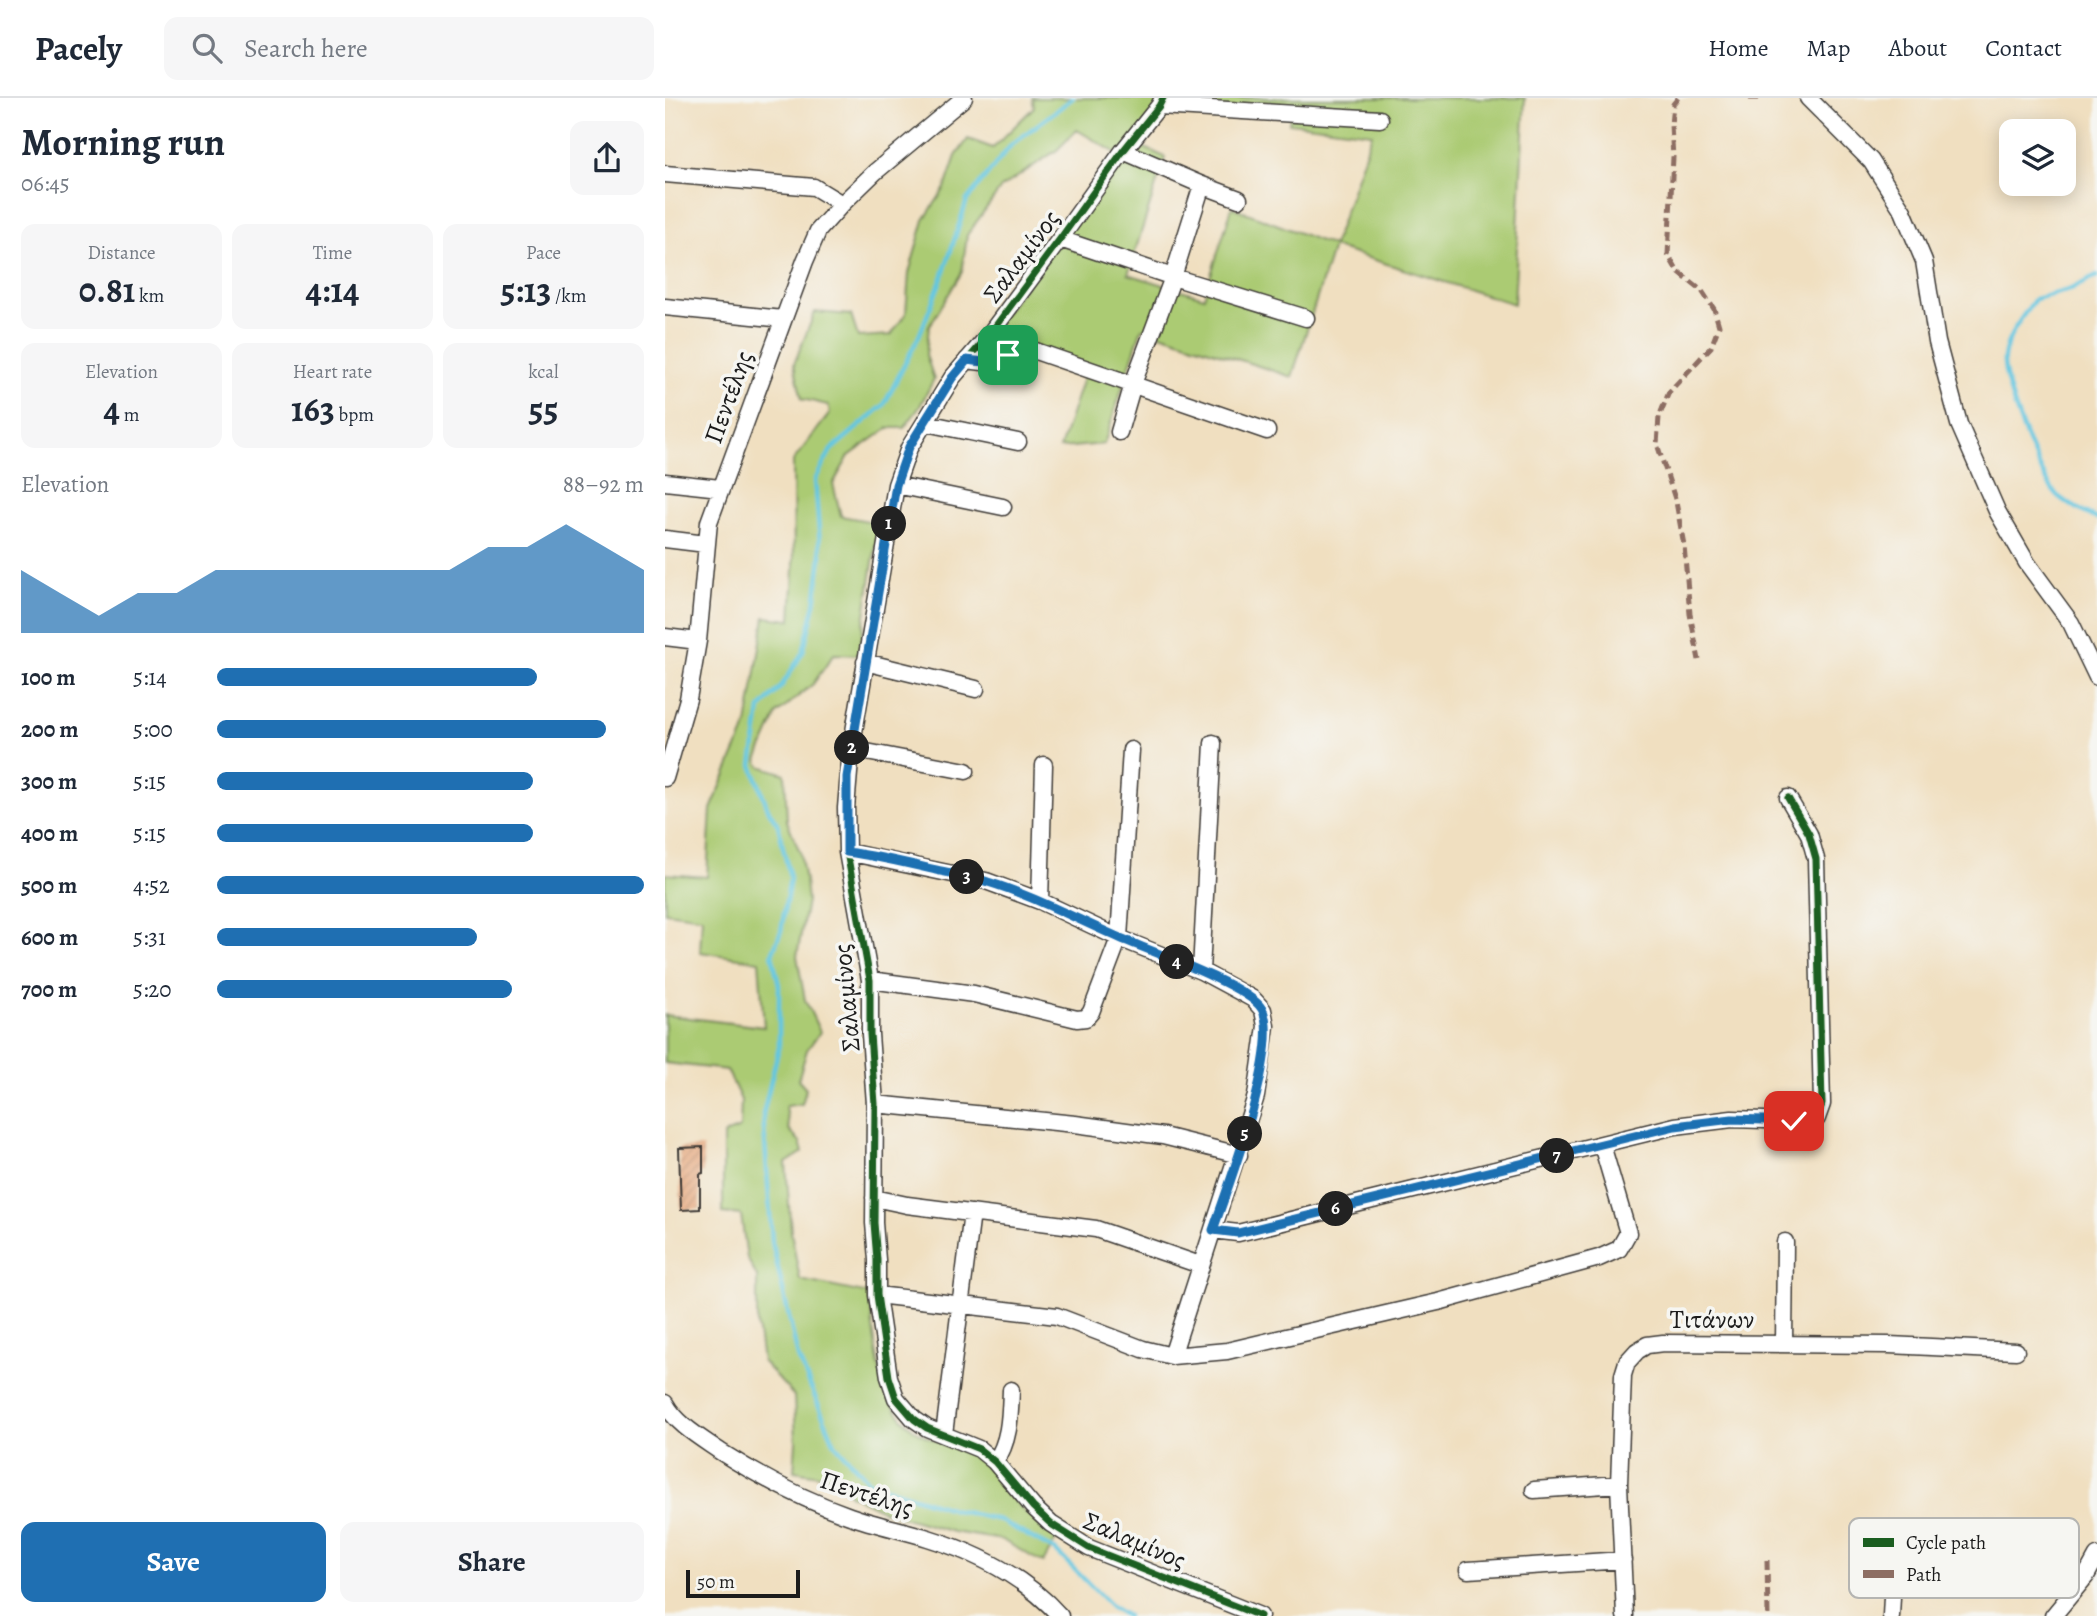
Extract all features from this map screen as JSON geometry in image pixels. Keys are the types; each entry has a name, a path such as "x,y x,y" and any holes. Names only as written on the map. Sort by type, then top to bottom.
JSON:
{"street":[{"name":"Πεντέλης","path":"665,778 688,699 698,641 709,522 818,231 875,172 964,98"},
{"path":"1808,98 1871,161 1903,211 1924,261 1937,342 1959,424 1997,511 2027,563 2071,623 2097,677"},
{"path":"1161,102 1380,119"},
{"name":"Σαλαμίνος","path":"1161,102 989,335 952,378 909,447 896,485 865,662 847,787 847,852 870,980 870,1034 875,1104 877,1295 889,1377 896,1398 914,1419 979,1449 995,1462 1033,1507 1070,1537 1089,1548 1260,1616"},
{"path":"1123,151 1239,199"},
{"path":"665,174 814,187 842,204"},
{"path":"1119,432 1133,384 1173,278 1202,185"},
{"path":"1060,239 1173,278 1306,318"},
{"path":"665,307 783,319"},
{"path":"989,335 1267,431"},
{"path":"967,360 984,363 1000,361 1008,355 1014,343"},
{"path":"926,423 1018,442"},
{"path":"665,482 720,488"},
{"path":"896,485 1003,507"},
{"path":"665,539 706,544"},
{"path":"665,637 698,641"},
{"path":"865,662 976,689"},
{"path":"1201,971 1213,743"},
{"path":"852,749 967,771"},
{"path":"870,980 974,994 1077,1019 1086,1018 1091,1012 1119,938 1131,750"},
{"path":"1040,901 1044,765"},
{"path":"1213,1230 1238,1233 1703,1121 1806,1121 1817,1118 1822,1104 1816,859 1809,834 1788,797"},
{"path":"847,852 986,881 1040,901 1119,938 1201,971 1253,999 1263,1010 1265,1026 1260,1076 1239,1155 1200,1265 1172,1356"},
{"path":"875,1104 1101,1127 1163,1136 1239,1155"},
{"path":"877,1295 1057,1316 1143,1349 1172,1356 1227,1351 1438,1302 1599,1258 1619,1249 1627,1233 1602,1145"},
{"path":"874,1198 907,1205 1097,1229 1200,1265"},
{"path":"944,1434 972,1213"},
{"path":"1784,1344 1785,1242"},
{"name":"Τιτάνων","path":"1625,1616 1619,1484 1623,1375 1627,1362 1637,1351 1654,1343 1889,1345 2016,1351"},
{"path":"995,1462 1006,1442 1011,1390"},
{"name":"Πεντέλης","path":"665,1403 691,1432 757,1475 833,1510 970,1553 1008,1572 1046,1600 1060,1616"},
{"path":"1534,1490 1619,1484"},
{"path":"2079,1584 2097,1556"},
{"path":"1468,1570 1623,1560"},
{"path":"2079,1584 2097,1582"},
{"path":"1891,1616 1892,1598"},
{"path":"2053,1616 2068,1598"}],"green space":[{"path":"1032,98 1525,98 1514,304 1333,247 1292,377 1142,328 1104,444 1060,448 1086,369 1055,359 978,349 1121,156 1077,130 1057,150 1001,188 967,235 962,272 929,327 926,355 934,379 919,408 904,428 888,428 849,456 833,484 841,516 879,523 859,655 834,654 813,684 777,714 757,760 760,766 785,774 787,821 800,852 807,901 797,956 805,1000 820,1032 807,1050 798,1080 806,1089 802,1104 786,1106 789,1129 800,1142 803,1152 786,1163 791,1232 800,1280 869,1294 880,1370 893,1405 904,1420 918,1432 977,1457 1023,1510 1059,1534 1043,1563 1002,1540 953,1532 889,1513 851,1495 831,1477 794,1471 794,1396 762,1361 757,1325 757,1277 747,1258 741,1215 723,1213 723,1137 740,1128 741,1100 727,1070 665,1063 665,1015 764,1027 759,961 700,952 702,917 665,912 665,874 707,877 711,809 747,725 765,617 791,620 794,569 793,461 830,413 828,405 802,399 794,364 815,312 851,315 858,337 891,335 906,313 909,273 924,220 945,188 956,156 968,139 993,148 1034,107","holes":["1292,108 1289,123 1372,133 1333,246 1232,207 1204,297 1128,274 1165,157 1136,144 1169,112"]}],"building":[{"path":"703,1147 700,1209 681,1210 679,1148"}],"waterway":[{"path":"1073,98 1012,144 967,200 943,275 919,336 884,405 831,450 815,480 821,557 815,604 803,652 781,687 760,709 752,765 768,809 778,825 790,878 781,931 772,954 779,985 779,1047 763,1114 772,1242 798,1357 835,1444 870,1483 955,1510 999,1520 1056,1551 1112,1607 1127,1616"},
{"path":"2097,276 2069,290 2035,299 2012,333 2004,357 2015,408 2051,488 2059,497 2097,519"}],"marked path":[{"path":"1678,98 1673,104 1671,125 1673,157 1668,255 1678,272 1702,291 1714,309 1719,326 1711,347 1669,392 1659,417 1657,444 1676,502 1684,545 1690,614 1699,660"},
{"path":"1749,98 1759,98"},
{"path":"1767,1560 1768,1616"}],"cycle path":[{"path":"1163,98 989,335 952,378 909,448 896,485 851,749 846,808 847,852 870,980 870,1034 875,1104 874,1223 877,1295 889,1377 896,1398 914,1419 927,1428 979,1449 995,1462 1051,1524 1089,1548 1260,1616"},
{"path":"1213,1230 1238,1233 1675,1126 1732,1119 1794,1121 1817,1118 1822,1104 1816,859 1809,834 1788,798"}],"route":[{"path":"1008,355 1000,361 984,363 967,360 952,378 909,447 896,485 847,777 847,852 986,881 1040,901 1119,938 1201,971 1253,999 1263,1010 1265,1026 1260,1076 1239,1155 1213,1230 1238,1233 1675,1126 1732,1119 1794,1121"}]}
